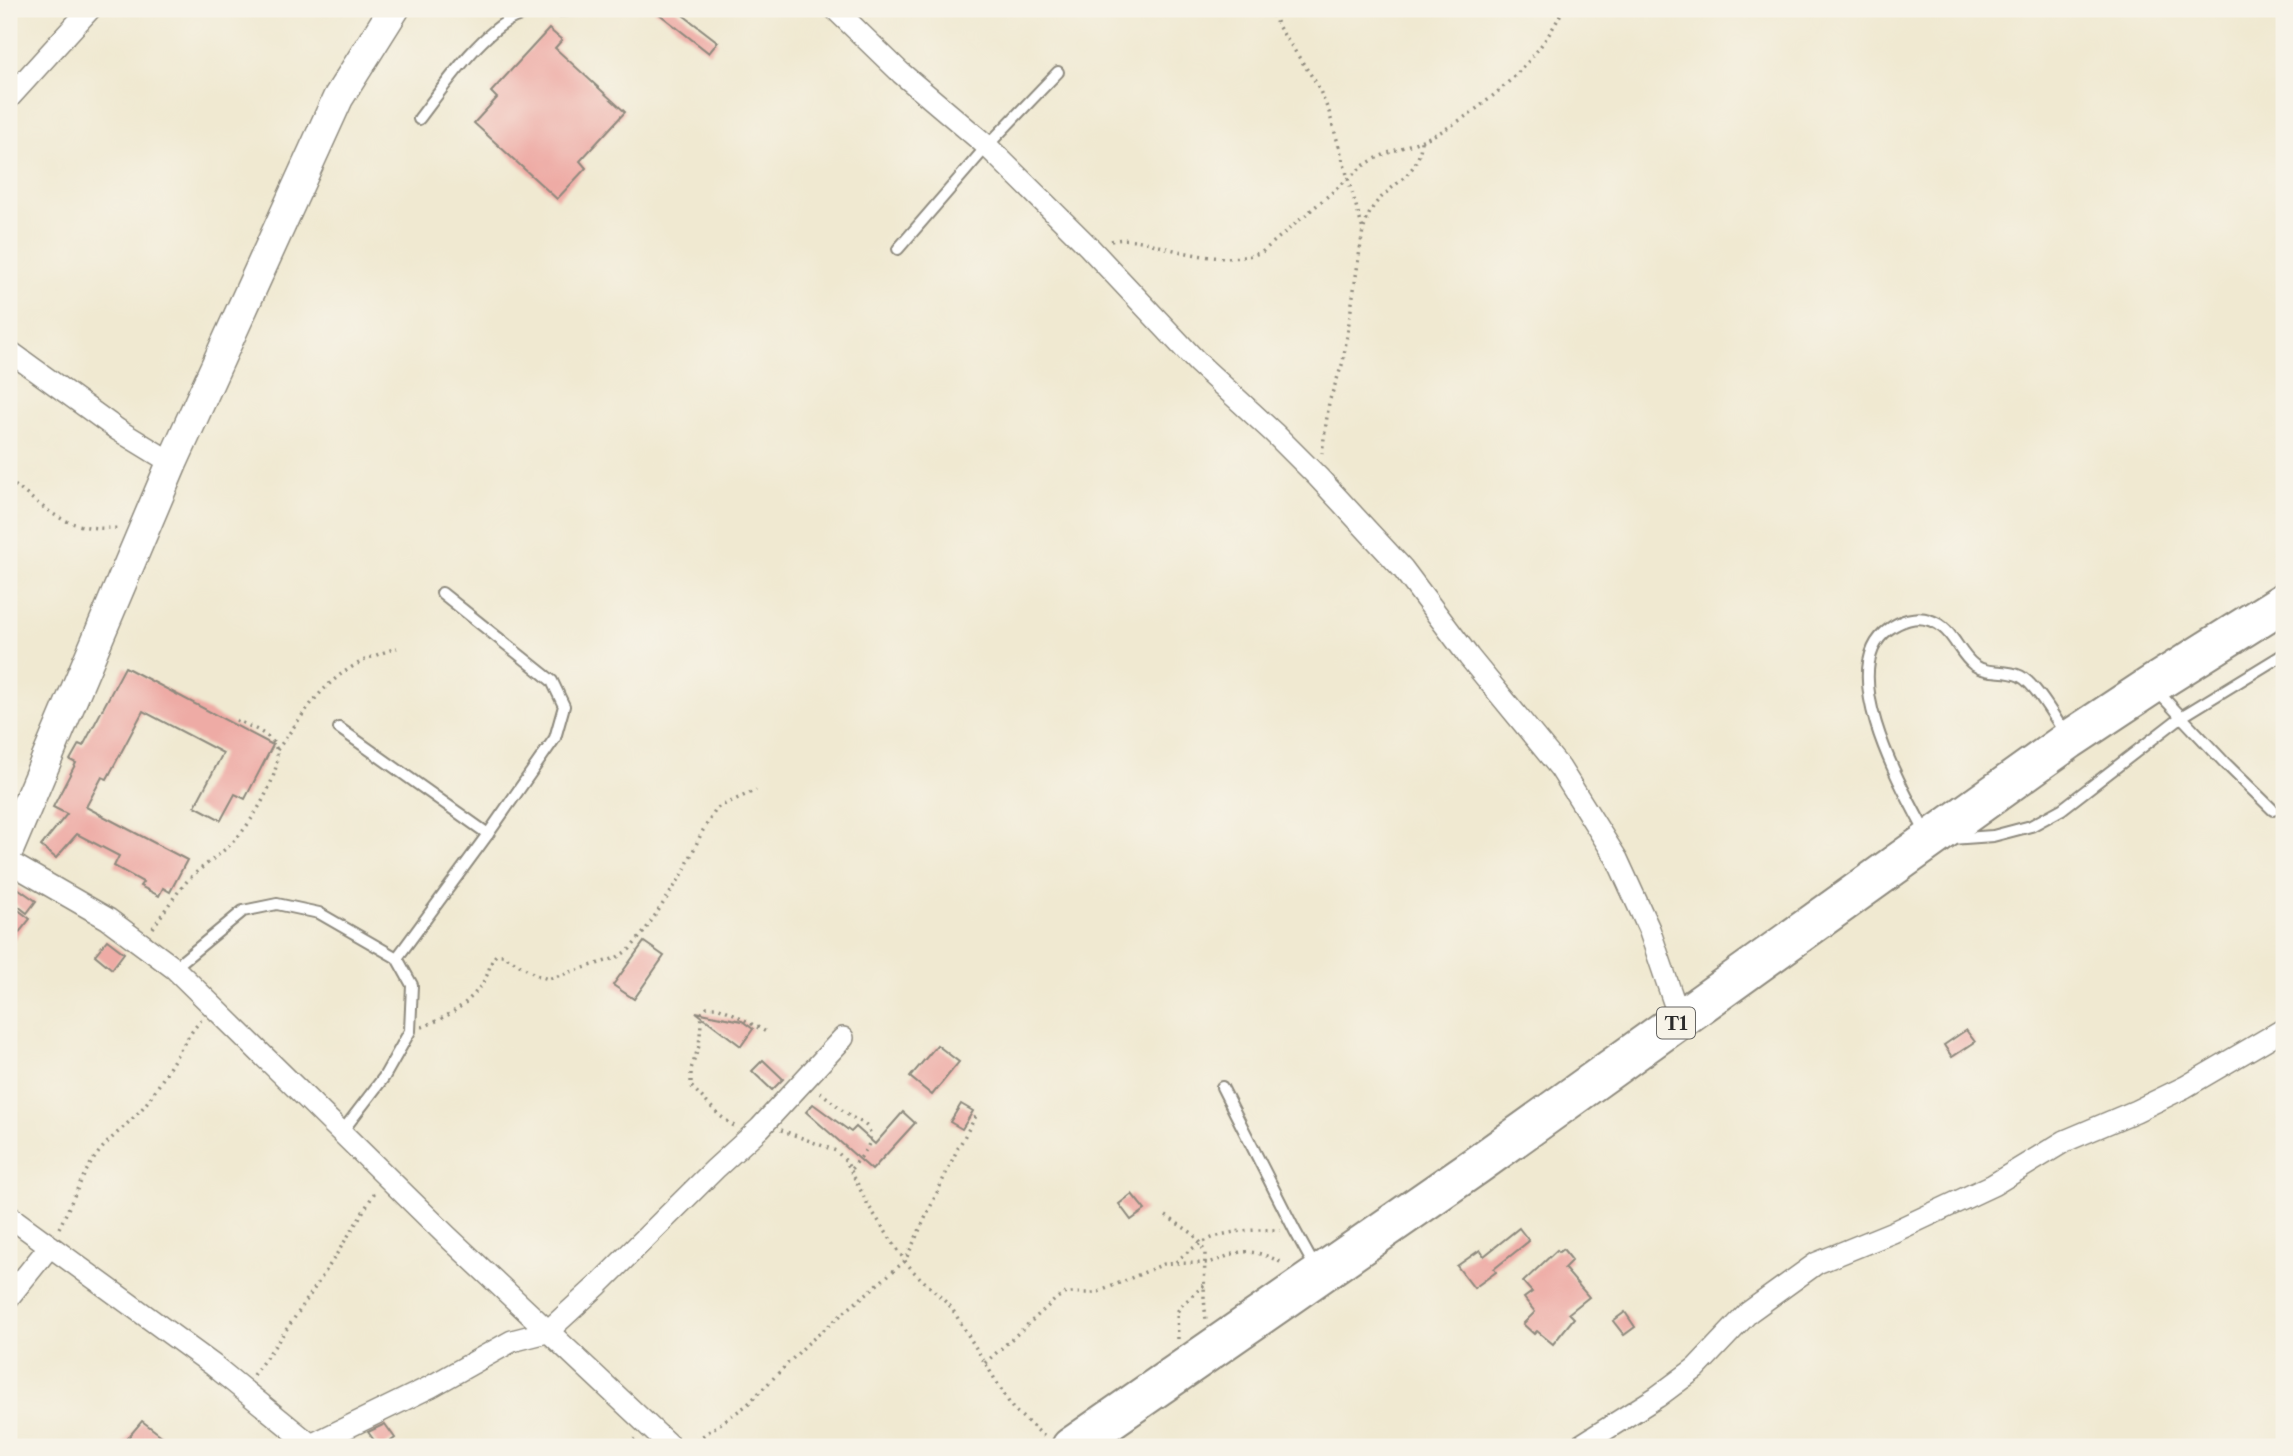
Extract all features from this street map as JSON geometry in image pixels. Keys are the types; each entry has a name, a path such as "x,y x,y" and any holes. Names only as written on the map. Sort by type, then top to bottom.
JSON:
{"highway":[{"name":"T1","path":"1060,1444 1174,1376 1681,1020 2070,740 2284,602"}],"street":[{"path":"9,98 90,9"},
{"path":"9,848 173,463 338,99 394,9"},
{"path":"835,9 901,73 987,146 1089,247 1198,363 1318,477 1403,569 1469,657 1560,768 1618,859 1649,929 1681,1020"},
{"path":"9,351 118,430 173,463"},
{"path":"9,862 108,919 174,968 547,1332 671,1447"},
{"path":"1578,1447 1657,1397 1696,1368 1749,1312 1817,1263 1893,1232 1993,1185 2065,1141 2185,1087 2284,1029"},
{"path":"9,1216 119,1294 242,1388 309,1446 430,1387 512,1341 547,1332 755,1133 843,1038"},
{"path":"9,1297 50,1246"}],"lane":[{"path":"419,119 483,40 515,18 544,10 580,9"},
{"path":"898,249 987,146 1058,72"},
{"path":"397,957 555,738 564,706 552,681 442,593"},
{"path":"2070,740 2042,698 2022,677 2006,672 1987,671 1972,664 1947,631 1929,619 1908,619 1888,629 1872,648 1867,671 1870,702 1885,749 1930,840 1993,836 2031,826 2062,809 2181,717 2284,654"},
{"path":"2152,685 2273,810"},
{"path":"340,728 488,834"},
{"path":"174,968 243,911 277,904 319,913 397,957 412,985 411,1031 384,1077 341,1133"},
{"path":"1222,1087 1295,1231 1314,1278"}],"path":[{"path":"1269,9 1317,84 1338,138 1363,230"},
{"path":"1089,247 1120,239 1139,240 1211,257 1248,257 1262,252 1376,158 1443,130 1477,107 1503,86 1550,35 1563,9"},
{"path":"1318,477 1329,402 1343,362 1363,230 1376,204 1410,172 1419,158 1421,141"},
{"path":"9,481 38,505 76,526 100,529 146,526"},
{"path":"277,750 332,680 369,656 397,648"},
{"path":"142,944 188,880 236,840 273,778 277,750 272,741 236,720"},
{"path":"411,1031 438,1021 476,993 496,955 503,955 536,975 548,979 616,958 631,949 682,875 702,832 718,808 756,790"},
{"path":"50,1246 96,1157 122,1126 141,1111 184,1042 213,1006"},
{"path":"768,1033 734,1014 717,1007 707,1007 702,1013 699,1046 691,1069 691,1086 719,1115 755,1133 781,1130 836,1151 846,1161 868,1205 905,1261 951,1307 1013,1409 1060,1444"},
{"path":"804,1081 851,1117 864,1123 870,1131 870,1140 864,1154 850,1169"},
{"path":"686,1447 747,1405 807,1344 905,1261 957,1150 976,1116"},
{"path":"242,1388 288,1330 338,1256 385,1175"},
{"path":"1166,1216 1192,1233 1205,1253 1204,1285 1210,1351"},
{"path":"1176,1262 1200,1242 1217,1235 1238,1231 1295,1231"},
{"path":"985,1363 1046,1307 1066,1293 1096,1293 1151,1268 1176,1262 1206,1264 1248,1252 1264,1255 1314,1278"},
{"path":"1174,1376 1178,1350 1177,1312 1204,1285"}],"building":[{"path":"653,9 675,9 718,42 709,53"},
{"path":"549,29 562,40 555,48 625,112 580,161 586,168 557,199 474,123 497,98 491,92"},
{"path":"125,667 273,745 245,799 235,794 221,820 195,806 223,753 143,711 107,779 102,777 86,807 187,860 170,892 163,888 159,896 140,886 143,882 114,866 119,856 77,834 56,858 41,846 67,814 53,807 76,763 70,760 79,744 83,746"},
{"path":"9,882 36,901 27,913 9,899"},
{"path":"17,909 30,919 9,945 9,919"},
{"path":"107,940 124,953 112,969 95,955"},
{"path":"644,942 664,956 634,999 613,985"},
{"path":"696,1012 742,1021 753,1029 741,1046"},
{"path":"1966,1030 1975,1042 1952,1057 1944,1045"},
{"path":"937,1045 959,1062 932,1095 910,1077"},
{"path":"763,1060 783,1079 772,1090 752,1071"},
{"path":"813,1104 851,1132 856,1127 875,1144 903,1112 915,1123 872,1170 806,1112"},
{"path":"961,1104 973,1111 962,1129 950,1122"},
{"path":"1132,1194 1145,1210 1131,1220 1119,1204"},
{"path":"1519,1228 1529,1241 1494,1269 1496,1272 1474,1288 1457,1266 1480,1250 1484,1256"},
{"path":"1563,1249 1572,1260 1564,1268 1589,1297 1569,1313 1574,1318 1553,1344 1537,1331 1534,1334 1523,1324 1535,1312 1524,1298 1532,1292 1523,1282 1557,1250 1559,1252"},
{"path":"1625,1312 1635,1327 1624,1335 1613,1321"},
{"path":"142,1421 176,1447 120,1447"},
{"path":"385,1424 395,1438 379,1447 368,1432"}]}
